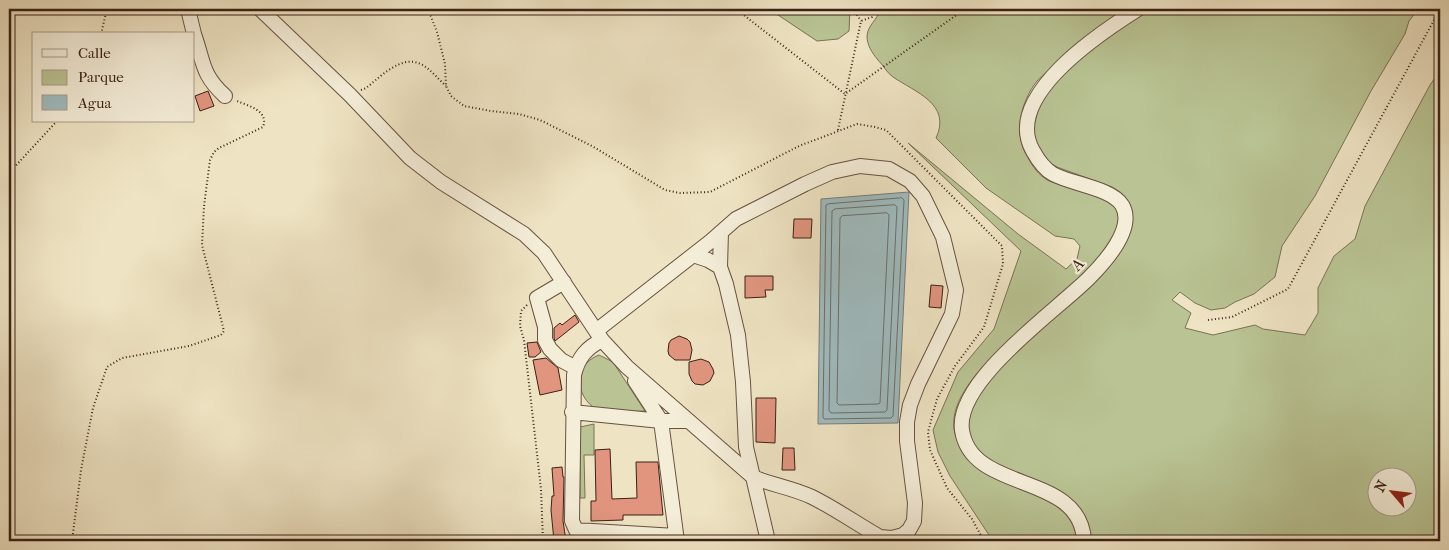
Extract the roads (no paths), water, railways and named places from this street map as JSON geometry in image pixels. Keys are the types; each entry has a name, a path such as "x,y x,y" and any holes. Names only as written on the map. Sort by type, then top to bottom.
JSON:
{"street":[{"path":"188,9 194,32"},
{"path":"260,9 350,94 410,158 441,182 524,234 544,253 599,336 627,367 753,477 794,489 812,497 880,537 902,535 909,530 914,522 916,509 906,441 910,405 918,384 952,314 956,290 943,237 923,196 910,182 889,169 860,166 832,172 805,184 736,219 599,336 586,350 574,375 572,521 576,530 676,539 661,420 627,367"},
{"name":"A","path":"1084,541 1077,516 1066,504 1044,491 1003,474 985,464 967,448 961,416 974,389 985,375 1022,338 1090,277 1112,251 1122,233 1126,223 1125,214 1117,199 1108,194 1066,180 1046,169 1030,146 1027,126 1034,102 1045,84 1079,51 1138,9"},
{"path":"195,38 204,72 216,88 225,96"},
{"path":"721,232 720,267 726,284 738,336 743,382 746,447 768,541"},
{"path":"693,255 708,260 720,267"},
{"path":"564,282 537,298 545,328 545,340 550,349 560,360 576,368"},
{"path":"572,412 689,421"}],"water":[{"path":"909,192 898,423 818,424 821,199"}]}
